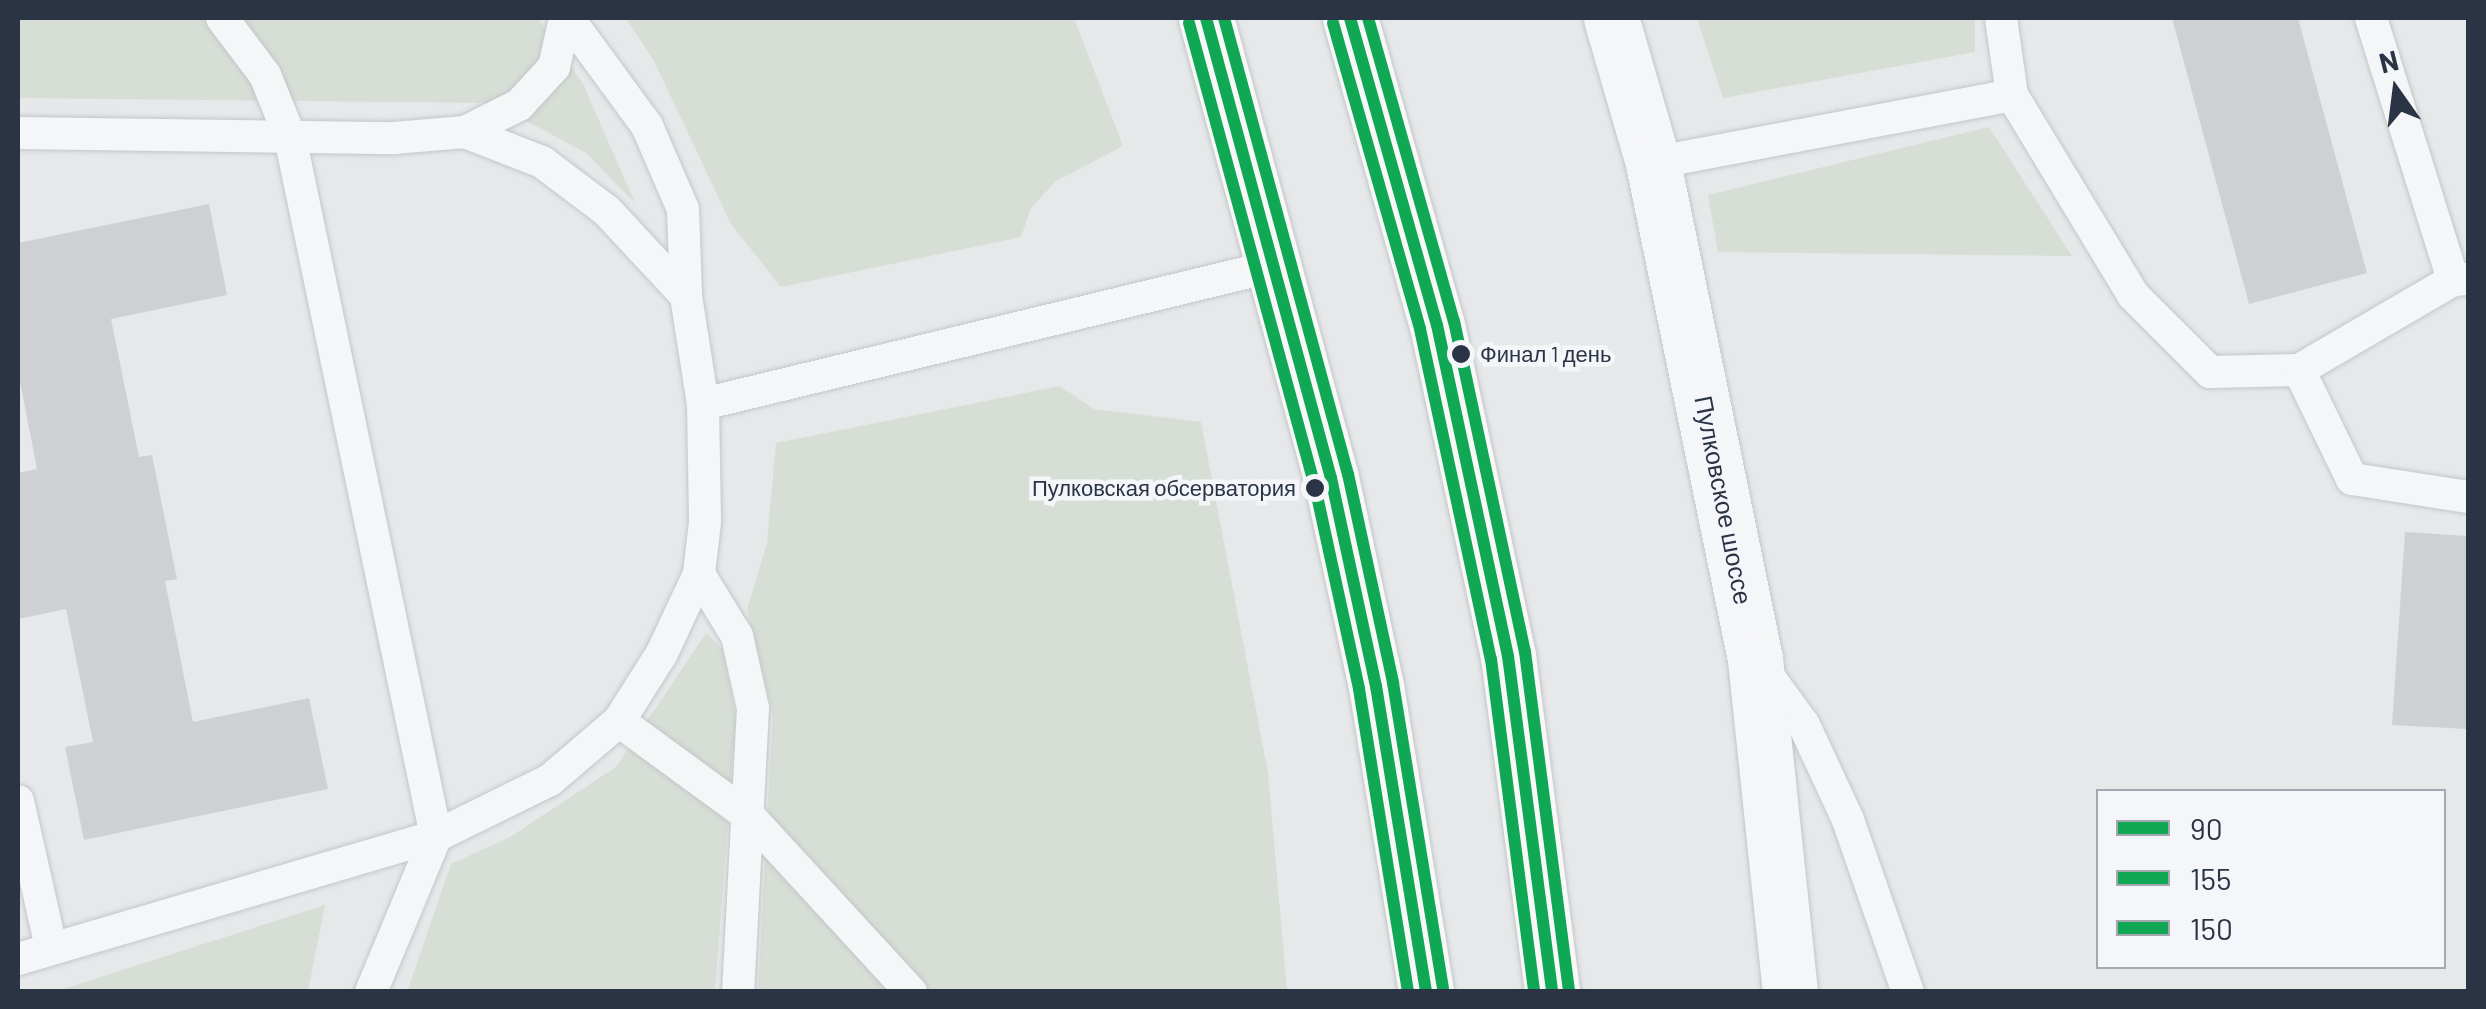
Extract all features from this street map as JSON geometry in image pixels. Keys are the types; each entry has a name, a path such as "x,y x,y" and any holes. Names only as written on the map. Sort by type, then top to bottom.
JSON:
{"highway":[{"path":"1206,18 1274,266 1376,686 1426,992"},
{"path":"1350,18 1437,325 1508,656 1552,992"}],"street":[{"name":"Пулковское шоссе","path":"1611,18 1654,163 1756,659 1790,992"}],"lane":[{"path":"222,18 265,76 290,137 436,836 371,992"},
{"path":"464,132 519,106 554,67 567,18"},
{"path":"18,959 436,836 550,780 618,721 699,574 706,522 703,404 686,296 683,209 647,126 567,18"},
{"path":"2001,18 2012,95 2133,295 2210,372 2299,370 2461,280 2371,18"},
{"path":"1654,163 2012,95"},
{"path":"18,133 290,137 464,132 542,162 607,210 686,296"},
{"path":"703,404 1274,266"},
{"path":"2299,370 2352,478 2468,497"},
{"path":"699,574 738,636 749,690 750,818 738,992"},
{"path":"1756,659 1804,725 1848,820 1908,992"},
{"path":"618,721 750,818 911,992"},
{"path":"18,801 51,948"}],"shaded area":[{"path":"18,18 538,18 583,84 635,203 586,153 493,103 18,98"},
{"path":"626,18 1074,18 1123,146 1056,181 1031,208 1021,237 781,287 731,224 654,61"},
{"path":"1697,18 1975,18 1975,52 1723,98"},
{"path":"1989,127 2072,256 1718,252 1708,195"},
{"path":"1060,386 1094,409 1201,422 1268,773 1287,991 758,991 773,715 747,610 767,543 776,443"},
{"path":"706,633 722,649 736,716 715,991 407,992 451,864 510,837 616,767"},
{"path":"325,905 308,991 57,991"}],"building":[{"path":"2172,18 2298,18 2367,273 2249,304"},
{"path":"209,204 227,295 111,319 139,457 152,455 177,579 165,581 193,722 309,698 328,789 84,840 65,747 93,742 66,609 18,619 18,473 37,469 18,371 18,243"},
{"path":"2405,532 2468,536 2468,729 2392,725"}],"transit line":[{"name":"90","path":"1206,18 1331,478 1376,686 1426,992"},
{"name":"150","path":"1224,18 1348,474 1393,683 1443,989"},
{"name":"90","path":"1350,18 1437,325 1508,656 1552,992"},
{"name":"150","path":"1368,18 1454,321 1525,652 1569,990"},
{"name":"155","path":"1189,23 1314,482 1359,689 1408,992"},
{"name":"155","path":"1333,23 1420,329 1491,659 1534,992"}],"place":[{"name":"Финал 1 день","path":"1461,354"},
{"name":"Пулковская обсерватория","path":"1315,488"}]}
